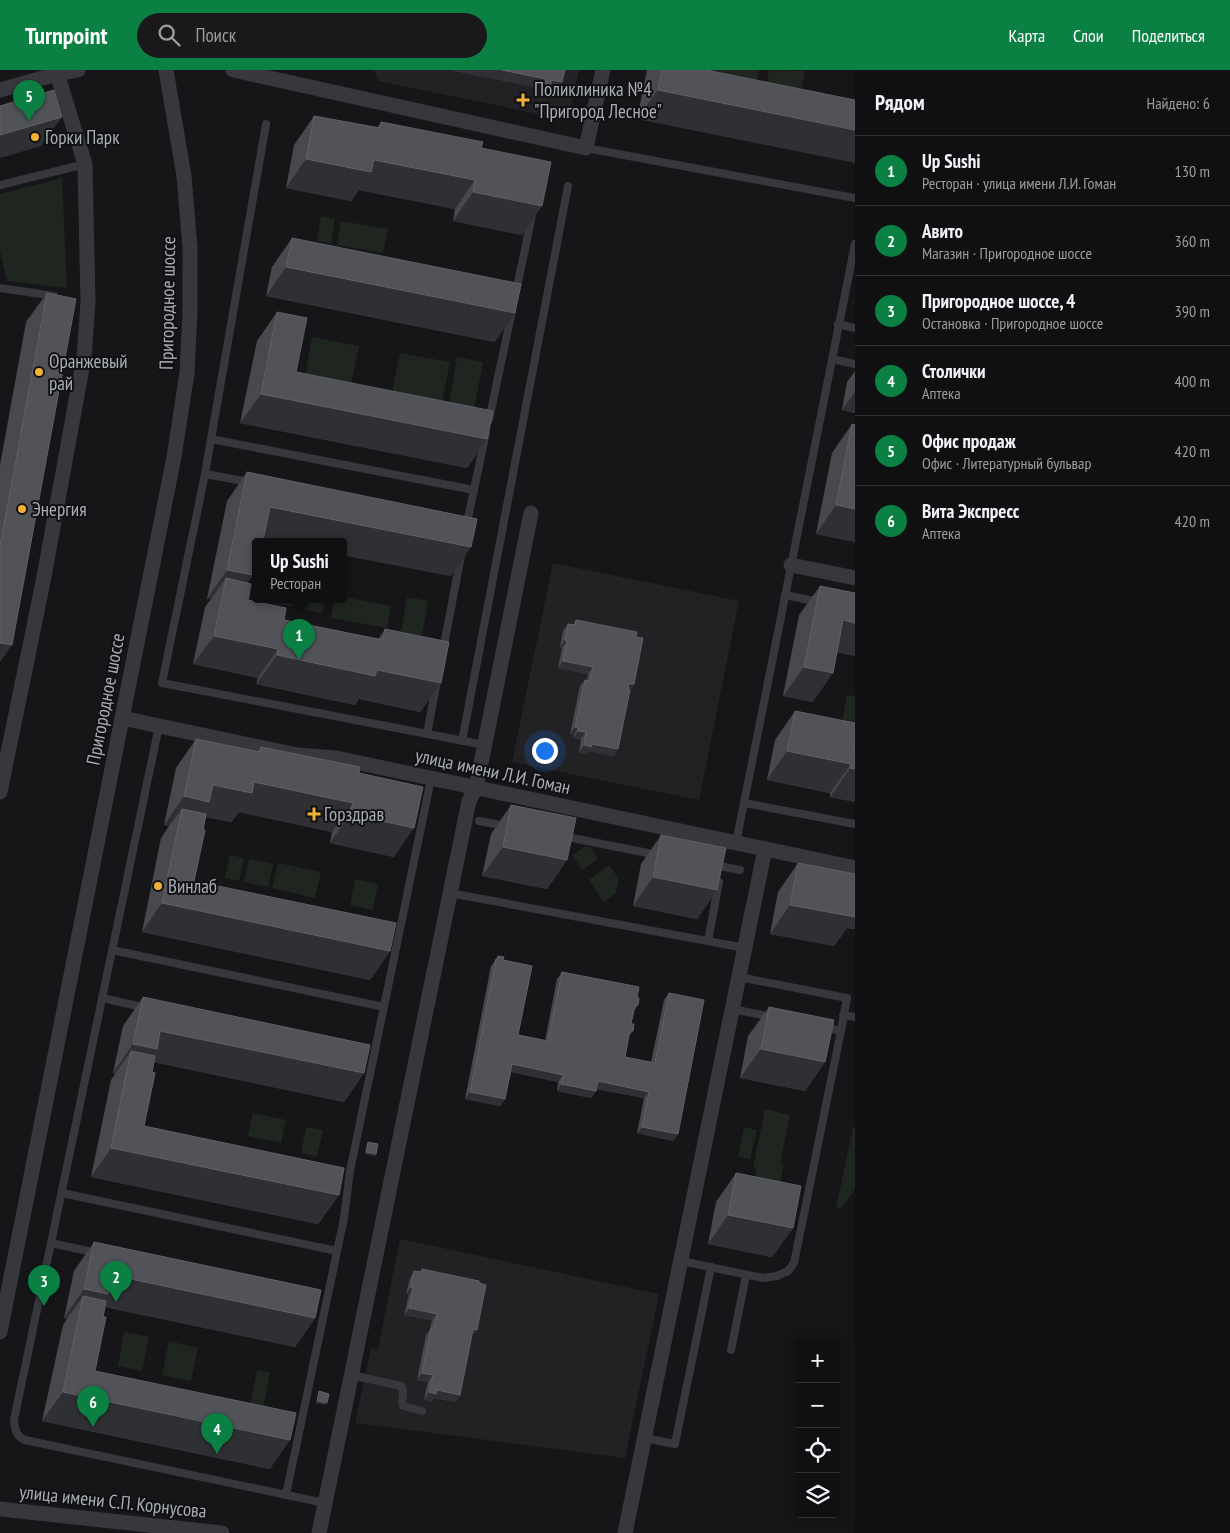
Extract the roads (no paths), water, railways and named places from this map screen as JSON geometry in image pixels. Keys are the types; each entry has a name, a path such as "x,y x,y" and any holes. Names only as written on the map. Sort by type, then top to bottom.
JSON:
{"street":[{"path":"0,90 57,72 78,70"},
{"name":"Пригородное шоссе","path":"0,1332 174,458 186,373 190,312 190,248 184,176 166,70"},
{"path":"233,70 586,148 603,70"},
{"path":"0,792 7,718 43,582 84,356 85,164 57,72"},
{"path":"319,1533 469,801 476,788 485,745 530,513"},
{"path":"791,565 855,578"},
{"name":"улица имени Л.И. Гоман","path":"122,718 297,755 336,758 855,868"},
{"path":"625,1533 765,849"},
{"name":"улица имени С.П. Корнусова","path":"0,1509 222,1533"}],"lane":[{"path":"266,124 205,474 162,683 485,745"},
{"path":"586,148 855,198"},
{"path":"0,185 85,164"},
{"path":"462,741 568,186"},
{"path":"515,297 534,207"},
{"path":"736,843 855,244"},
{"path":"0,288 66,298"},
{"path":"465,536 513,306"},
{"path":"838,324 855,328"},
{"path":"832,359 855,364"},
{"path":"211,439 474,490"},
{"path":"205,474 261,485"},
{"path":"454,524 466,527"},
{"path":"442,659 463,546"},
{"path":"785,595 828,604"},
{"path":"427,734 439,674"},
{"path":"159,726 14,1420 15,1430 19,1438 325,1503"},
{"path":"286,1495 323,1300 344,1218 350,1171 371,1055 384,1007 431,779"},
{"path":"744,803 855,824"},
{"path":"479,821 515,828"},
{"path":"551,834 662,856"},
{"path":"702,862 740,870"},
{"path":"708,941 722,866"},
{"path":"450,893 744,948"},
{"path":"112,950 384,1007"},
{"path":"681,1261 763,1278 777,1276 788,1271 794,1262 846,998 739,977"},
{"path":"102,998 158,1010"},
{"path":"732,1009 777,1018"},
{"path":"843,1015 855,1017"},
{"path":"814,1026 841,1031"},
{"path":"62,1193 337,1251"},
{"path":"51,1243 107,1255"},
{"path":"644,1438 675,1444 711,1267"},
{"path":"731,1350 746,1275"},
{"path":"351,1375 401,1386 404,1392 403,1406 422,1411"}],"place":[{"name":"Поликлиника №4 \"Пригород Лесное\"","path":"523,100"},
{"name":"Офис продаж","path":"29,121"},
{"name":"Горки Парк","path":"35,137"},
{"name":"Оранжевый рай","path":"39,372"},
{"name":"Энергия","path":"22,509"},
{"name":"Up Sushi","path":"299,660"},
{"name":"Горздрав","path":"314,814"},
{"name":"Винлаб","path":"158,886"},
{"name":"Авито","path":"116,1302"},
{"name":"Пригородное шоссе, 4","path":"44,1306"},
{"name":"Вита Экспресс","path":"93,1427"},
{"name":"Столички","path":"217,1454"}]}
